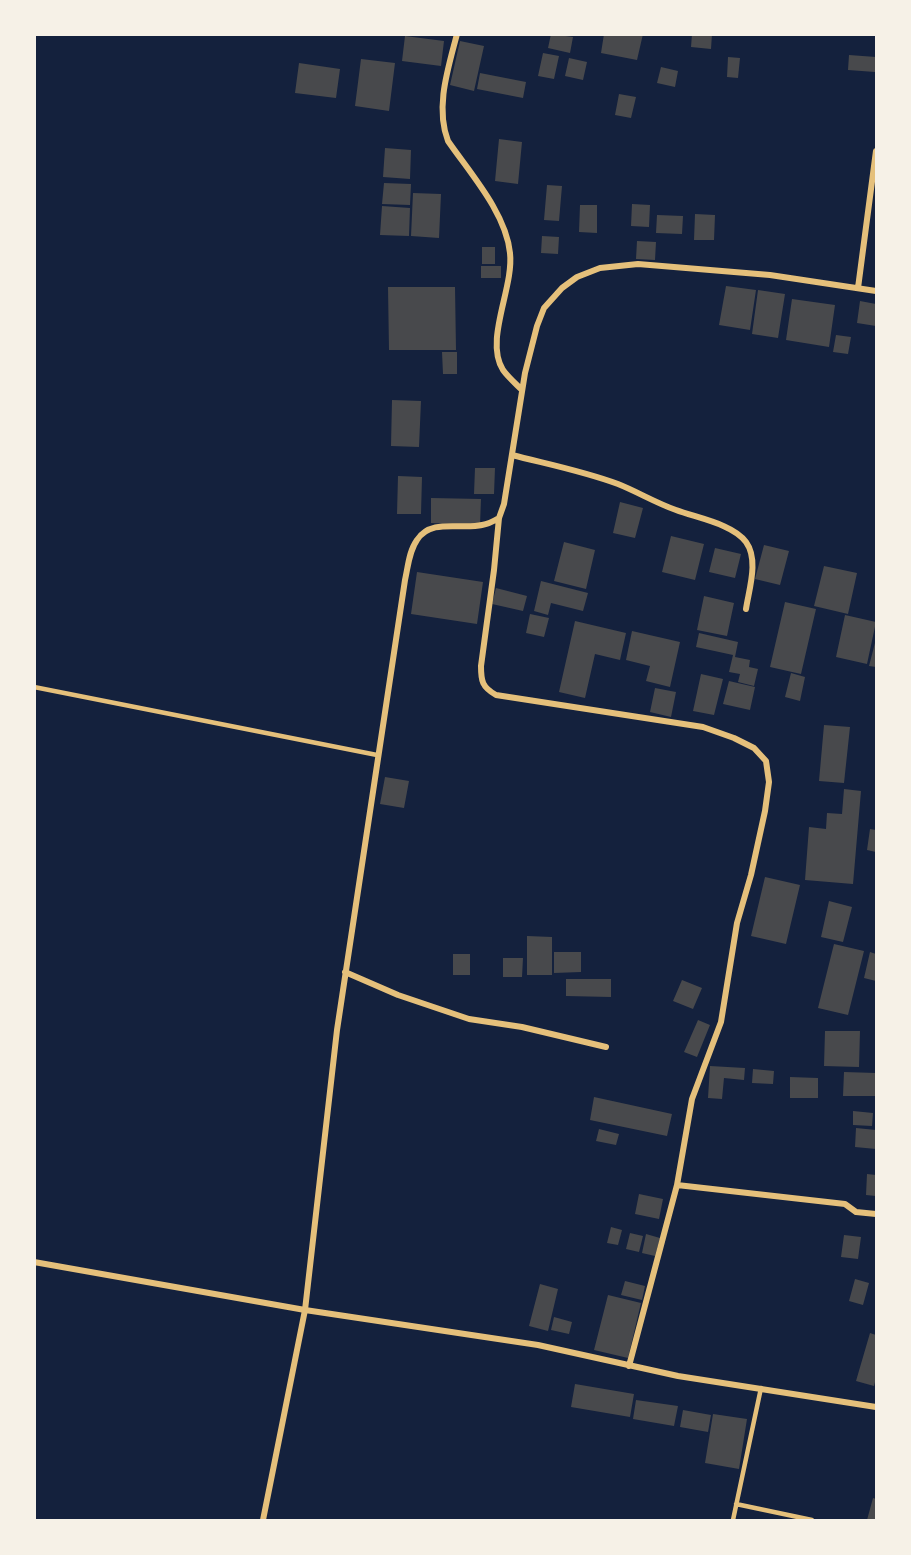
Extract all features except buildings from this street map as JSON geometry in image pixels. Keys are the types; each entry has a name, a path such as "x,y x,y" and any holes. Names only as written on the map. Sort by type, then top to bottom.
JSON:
{"street":[{"path":"457,34 444,92 441,113 443,129 448,141 499,217 506,234 511,270 497,339 498,356 503,370 522,390"},
{"path":"858,288 876,151"},
{"path":"629,1366 677,1185 692,1099 722,1022 737,923 751,875 769,782 766,761 754,748 703,727 496,695 486,689 481,682 499,518 504,504 522,390 537,326 544,308 562,288 577,277 600,268 638,264 746,273 876,291"},
{"path":"512,455 559,466 619,485 669,508 727,527 740,535 748,544 751,556 752,570 746,609"},
{"path":"263,1521 305,1310 345,972 377,754 405,580 412,550 417,539 427,531 443,525 480,526 499,518"},
{"path":"345,972 398,995 469,1019 522,1027 606,1047"},
{"path":"677,1185 845,1204 856,1212 876,1214"},
{"path":"34,1262 305,1310 538,1345 678,1376 876,1407"}],"lane":[{"path":"34,687 377,754"},
{"path":"733,1521 761,1389"},
{"path":"736,1504 812,1521"}]}
